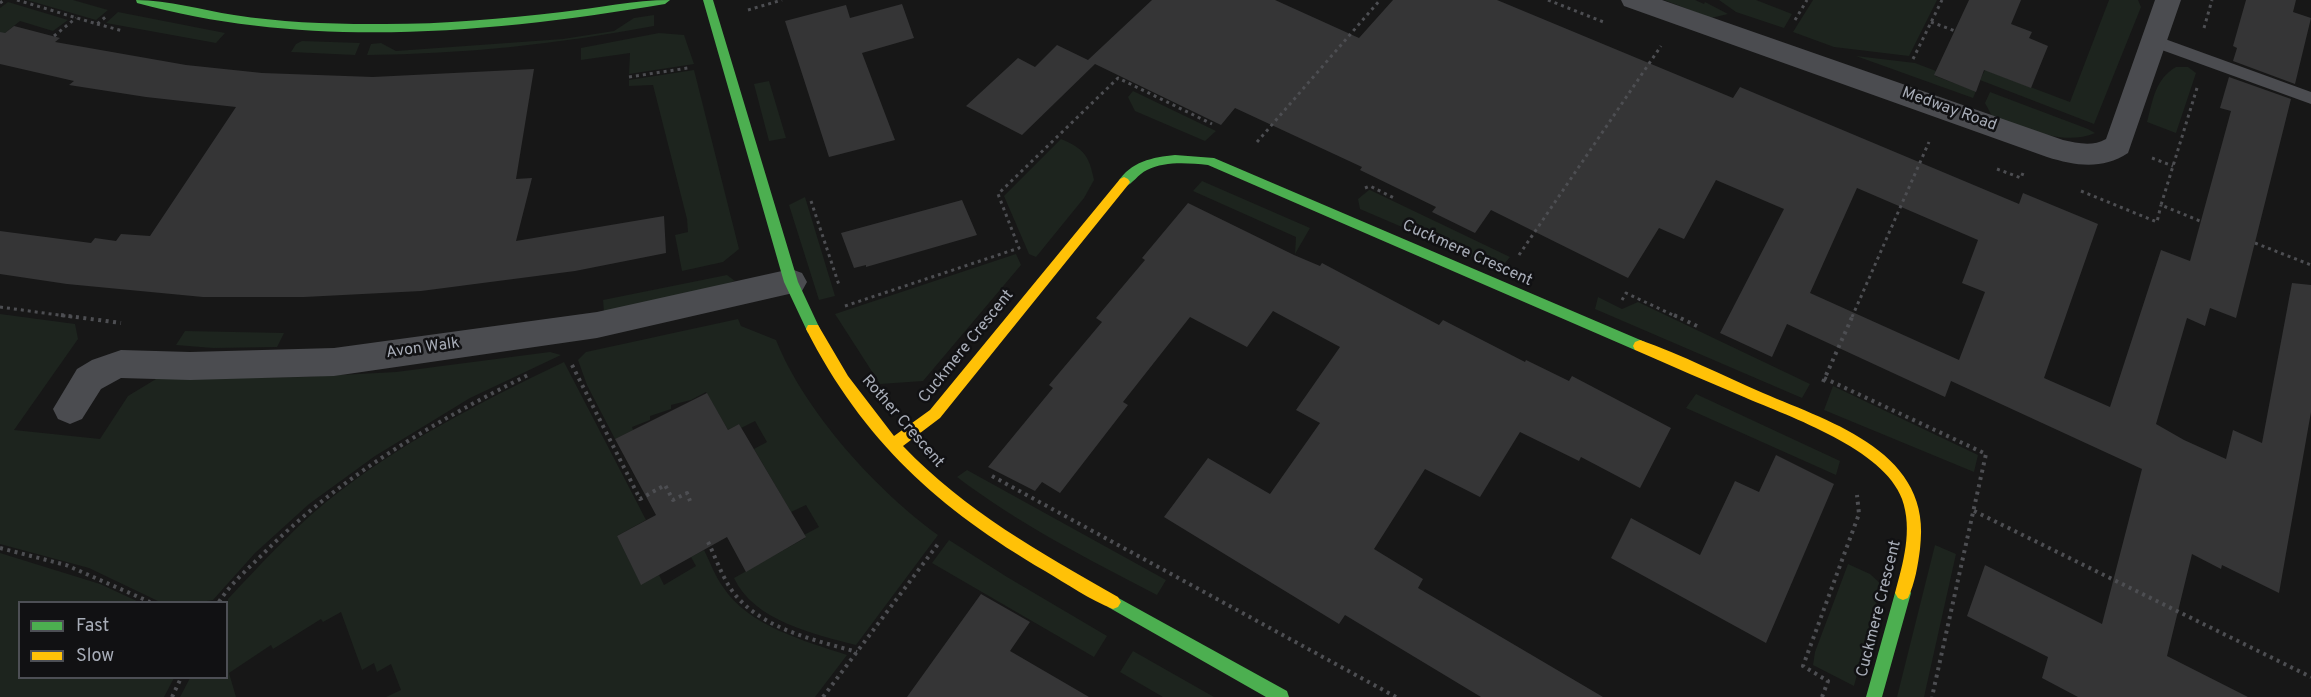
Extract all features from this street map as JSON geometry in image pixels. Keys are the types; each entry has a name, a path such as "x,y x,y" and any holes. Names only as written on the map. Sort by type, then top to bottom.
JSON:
{"street":[{"path":"141,0 202,13 303,25 421,27 574,15 665,0"},
{"name":"Rother Crescent","path":"708,0 791,282 805,318 830,360 894,444 914,467 963,510 1035,557 1281,697"},
{"name":"Medway Road","path":"1634,0 2077,155 2109,153 2118,146 2168,0"},
{"name":"Cuckmere Crescent","path":"894,444 935,414 1130,174 1147,163 1166,159 1189,158 1210,161 1826,426 1866,449 1887,466 1906,487 1914,507 1915,528 1914,554 1874,697"},
{"name":"Avon Walk","path":"70,409 89,380 104,370 121,364 190,366 334,362 597,325 791,282"}],"lane":[{"path":"2154,41 2311,98"}],"path":[{"path":"0,3 4,0"},
{"path":"17,0 97,24 111,12"},
{"path":"1265,149 1255,144 1380,0"},
{"path":"1793,24 1807,0"},
{"path":"1913,59 1942,0"},
{"path":"2200,221 2161,205 2202,71 2199,42 2212,0"},
{"path":"54,36 77,18"},
{"path":"1931,22 1955,30"},
{"path":"1526,258 1518,257 1662,45"},
{"path":"629,77 726,62"},
{"path":"805,318 1019,248 998,194 1118,78 1213,124"},
{"path":"1356,192 1370,186 1402,201"},
{"path":"2255,243 2311,266"},
{"path":"1620,302 1626,293 1702,328"},
{"path":"0,306 132,325"},
{"path":"597,325 568,356 640,499 665,485 673,500 687,494 690,501"},
{"path":"221,601 267,550 320,500 379,458 477,400 538,370"},
{"path":"939,489 965,461 1396,697"},
{"path":"823,697 963,510"},
{"path":"1974,511 2311,677"},
{"path":"708,542 734,592 745,604 763,617 809,637 857,652"},
{"path":"0,548 66,565 146,601"},
{"path":"171,697 180,679"}],"shaded area":[{"path":"27,0 73,0 108,10 96,20"},
{"path":"1664,0 1695,0 1704,4 1705,2 1728,14 1711,18"},
{"path":"1719,0 1756,0 1792,14 1784,28 1736,12"},
{"path":"1813,0 1937,0 1909,56 1834,47 1793,32"},
{"path":"2109,0 2138,0 2141,7 2094,124 1980,80 1985,70 2070,102"},
{"path":"8,2 68,20 53,31 20,21 0,37 0,8"},
{"path":"118,12 225,33 216,43 106,23"},
{"path":"654,15 654,26 583,38 475,50 367,55 371,44 381,43 396,51 563,39 614,31 634,18"},
{"path":"659,33 684,35 694,64 629,74 630,53 581,60 581,48"},
{"path":"302,41 360,43 355,55 291,52 296,44"},
{"path":"1856,56 1915,63 1936,71 1935,76 1976,91 1973,98"},
{"path":"2176,67 2188,67 2196,73 2176,133 2147,122 2159,84"},
{"path":"694,70 739,249 723,262 682,271 675,235 688,232 687,219 653,85 629,86 629,80"},
{"path":"769,81 786,138 769,141 754,84"},
{"path":"1133,91 1216,131 1205,141 1135,111 1128,97"},
{"path":"1990,92 2095,133 2082,137 2056,137 1992,116 1985,103"},
{"path":"1061,139 1084,154 1090,164 1094,180 1084,198 1036,257 1029,254 1004,196"},
{"path":"1202,181 1310,228 1295,254 1296,237 1193,191"},
{"path":"1369,190 1510,257 1500,269 1360,209 1358,199"},
{"path":"805,197 835,296 819,300 789,205"},
{"path":"1016,254 1021,265 923,381 880,384 835,314"},
{"path":"727,275 735,281 604,312 603,300"},
{"path":"1598,297 1622,309 1638,302 1810,384 1802,398 1595,309"},
{"path":"0,314 75,324 78,339 14,430 100,439 128,396 156,379 303,377 396,372 550,352 561,355 470,398 375,456 309,504 255,553 213,600 158,601 89,568 0,544"},
{"path":"738,319 741,326 776,340 805,395 845,448 891,496 938,535 856,645 804,630 770,615 743,593 734,578 805,538 804,535 819,527 806,505 791,512 754,449 767,442 755,421 741,428 739,424 728,430 706,392 691,400 671,405 671,409 650,416 650,420 632,427 633,430 615,439 587,385 578,360 586,352"},
{"path":"185,331 284,333 277,347 213,348 176,345"},
{"path":"564,362 646,520 617,536 641,584 659,575 664,585 696,566 691,557 704,550 723,587 747,612 762,622 796,638 847,655 815,697 386,697 401,690 391,664 377,672 374,663 362,670 341,612 323,622 321,619 273,649 271,645 229,673 236,697 180,697 189,679 228,679 228,599 312,514 353,482 410,443"},
{"path":"1833,386 1978,455 1974,472 1824,410"},
{"path":"1696,394 1840,461 1836,475 1686,408"},
{"path":"967,470 1166,580 1157,595 1054,540 1005,510 957,477"},
{"path":"949,540 1107,636 1094,657 932,563"},
{"path":"1935,545 1956,554 1924,697 1897,697"},
{"path":"0,553 100,584 137,601 18,601 18,679 173,679 164,697 0,697"},
{"path":"1848,564 1870,574 1881,584 1854,686 1813,665 1815,652"},
{"path":"1133,651 1214,697 1163,697 1120,672"}],"building":[{"path":"1152,0 1275,0 1359,38 1393,0 1497,0 1733,98 1740,87 2019,204 2023,193 2098,224 2044,378 2110,407 2161,250 2190,261 2231,111 2220,108 2229,77 2291,99 2236,318 2210,308 2205,326 2187,318 2156,424 2226,459 2233,430 2262,443 2292,283 2311,285 2311,412 2279,593 2222,565 2221,569 2192,554 2167,656 2248,697 2078,697 2042,678 2048,657 1967,616 1985,565 2102,624 2142,469 1951,381 1945,397 1787,324 1772,357 1720,333 1784,209 1716,180 1684,239 1659,228 1628,278 1491,210 1475,233 1432,212 1436,207 1360,170 1362,167 1235,108 1221,125 1095,64 1022,135 966,106 1018,58 1035,67 1057,45 1088,60","holes":["1857,188 1978,240 1962,283 1985,292 1959,360 1810,293"]},
{"path":"1969,0 2021,0 2011,24 2032,32 2029,38 2048,46 2031,88 1984,70 1976,92 1934,75"},
{"path":"2246,0 2296,0 2293,12 2311,18 2295,84 2233,61 2237,48 2233,46"},
{"path":"902,4 914,38 862,53 895,140 829,157 785,21 846,5 850,18"},
{"path":"14,26 60,38 55,42 186,65 262,73 373,77 534,69 516,179 532,178 516,241 664,216 666,253 575,271 421,291 304,297 203,297 67,284 0,274 0,231 91,243 95,238 116,241 121,234 150,236 236,107 146,97 69,85 74,81 0,64 0,32 5,33"},
{"path":"962,200 977,235 866,267 866,265 854,268 841,233"},
{"path":"1188,203 1294,255 1320,266 1322,263 1439,325 1443,320 1525,362 1526,360 1569,381 1572,376 1671,428 1640,488 1581,457 1579,461 1520,432 1480,497 1425,469 1374,549 1423,579 1418,588 1603,697 1481,697 1345,615 1339,624 1164,517 1208,458 1270,494 1320,423 1296,410 1340,347 1273,311 1247,347 1190,317 1123,402 1128,405 1060,493 1042,482 1035,491 988,467 1053,388 1049,385 1102,322 1096,318 1145,260 1142,258"},
{"path":"707,393 728,430 739,424 806,537 746,572 727,537 641,585 617,536 656,515 615,439"},
{"path":"1776,455 1834,484 1766,643 1611,558 1631,518 1700,555 1735,481 1759,492"},
{"path":"981,594 1030,622 1010,651 1089,697 907,697"}],"traffic: fast":[{"path":"141,0 206,14 255,21 321,27 370,28 420,28 518,21 665,0"},
{"path":"708,0 791,282 813,329"},
{"path":"1124,182 1142,167 1163,160 1210,161 1640,346"},
{"path":"1874,697 1903,593"},
{"path":"1113,602 1281,697"}],"traffic: slow":[{"path":"894,444 935,414 1124,182"},
{"path":"813,329 860,405 898,451 941,493 1000,536 1113,602"},
{"path":"1640,346 1834,430 1882,462 1898,478 1908,495 1914,515 1911,563 1903,593"}]}
